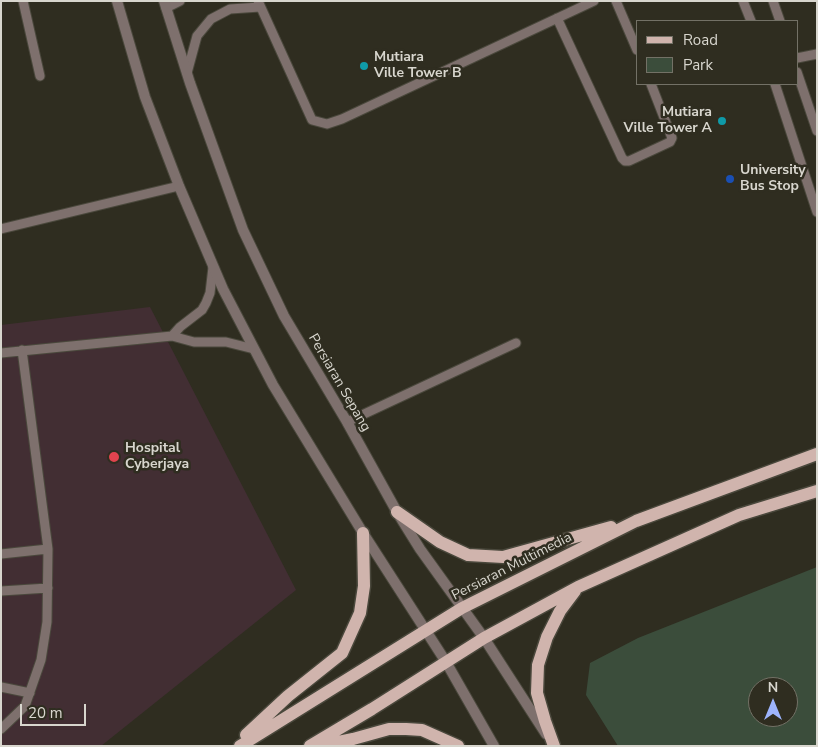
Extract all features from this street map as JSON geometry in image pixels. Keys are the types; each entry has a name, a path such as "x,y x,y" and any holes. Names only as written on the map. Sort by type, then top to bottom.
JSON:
{"main road":[{"name":"Persiaran Multimedia","path":"240,746 462,608 636,520 817,454"},
{"path":"310,746 484,638 578,587 738,515 817,491"},
{"path":"397,512 440,542 468,555 504,557 636,520"},
{"path":"235,746 288,696 342,653 360,613 364,586 363,533"},
{"path":"554,746 537,693 538,665 546,637 560,611 578,587"},
{"path":"319,746 389,729 406,729 422,730 458,746"}],"street":[{"path":"117,1 145,97 179,186 223,289 273,385 363,533 446,662 494,746"},
{"name":"Persiaran Sepang","path":"165,5 243,230 284,316 347,422 397,512 484,638 554,746"}],"lane":[{"path":"23,1 40,76"},
{"path":"165,5 180,1"},
{"path":"187,73 197,36 210,19 230,9 259,4 312,120 327,124 342,119 594,1"},
{"path":"616,1 636,48"},
{"path":"743,1 751,20"},
{"path":"773,1 780,20"},
{"path":"557,18 614,142 625,161 629,161 670,142 672,138 651,85"},
{"path":"798,58 817,54"},
{"path":"798,75 817,131"},
{"path":"775,85 817,212"},
{"path":"1,229 179,186"},
{"path":"172,336 180,327 202,310 210,293 214,267"},
{"path":"1,353 172,336 194,342 226,342 254,349"},
{"path":"347,422 516,343"},
{"path":"3,726 25,706 41,660 47,622 48,549 22,350"},
{"path":"760,475 799,458 817,447"},
{"path":"1,554 48,549"},
{"path":"1,591 48,588"},
{"path":"1,687 30,694"}],"shaded area":[{"name":"Hospital Cyberjaya","path":"150,307 296,590 101,746 1,746 1,325"}],"green space":[{"path":"817,567 817,746 618,746 586,695 590,663 638,638"}],"place":[{"name":"Mutiara Ville Tower B","path":"364,66"},
{"name":"Mutiara Ville Tower A","path":"722,121"},
{"name":"University Bus Stop","path":"730,179"},
{"name":"Hospital Cyberjaya","path":"114,457"}]}
